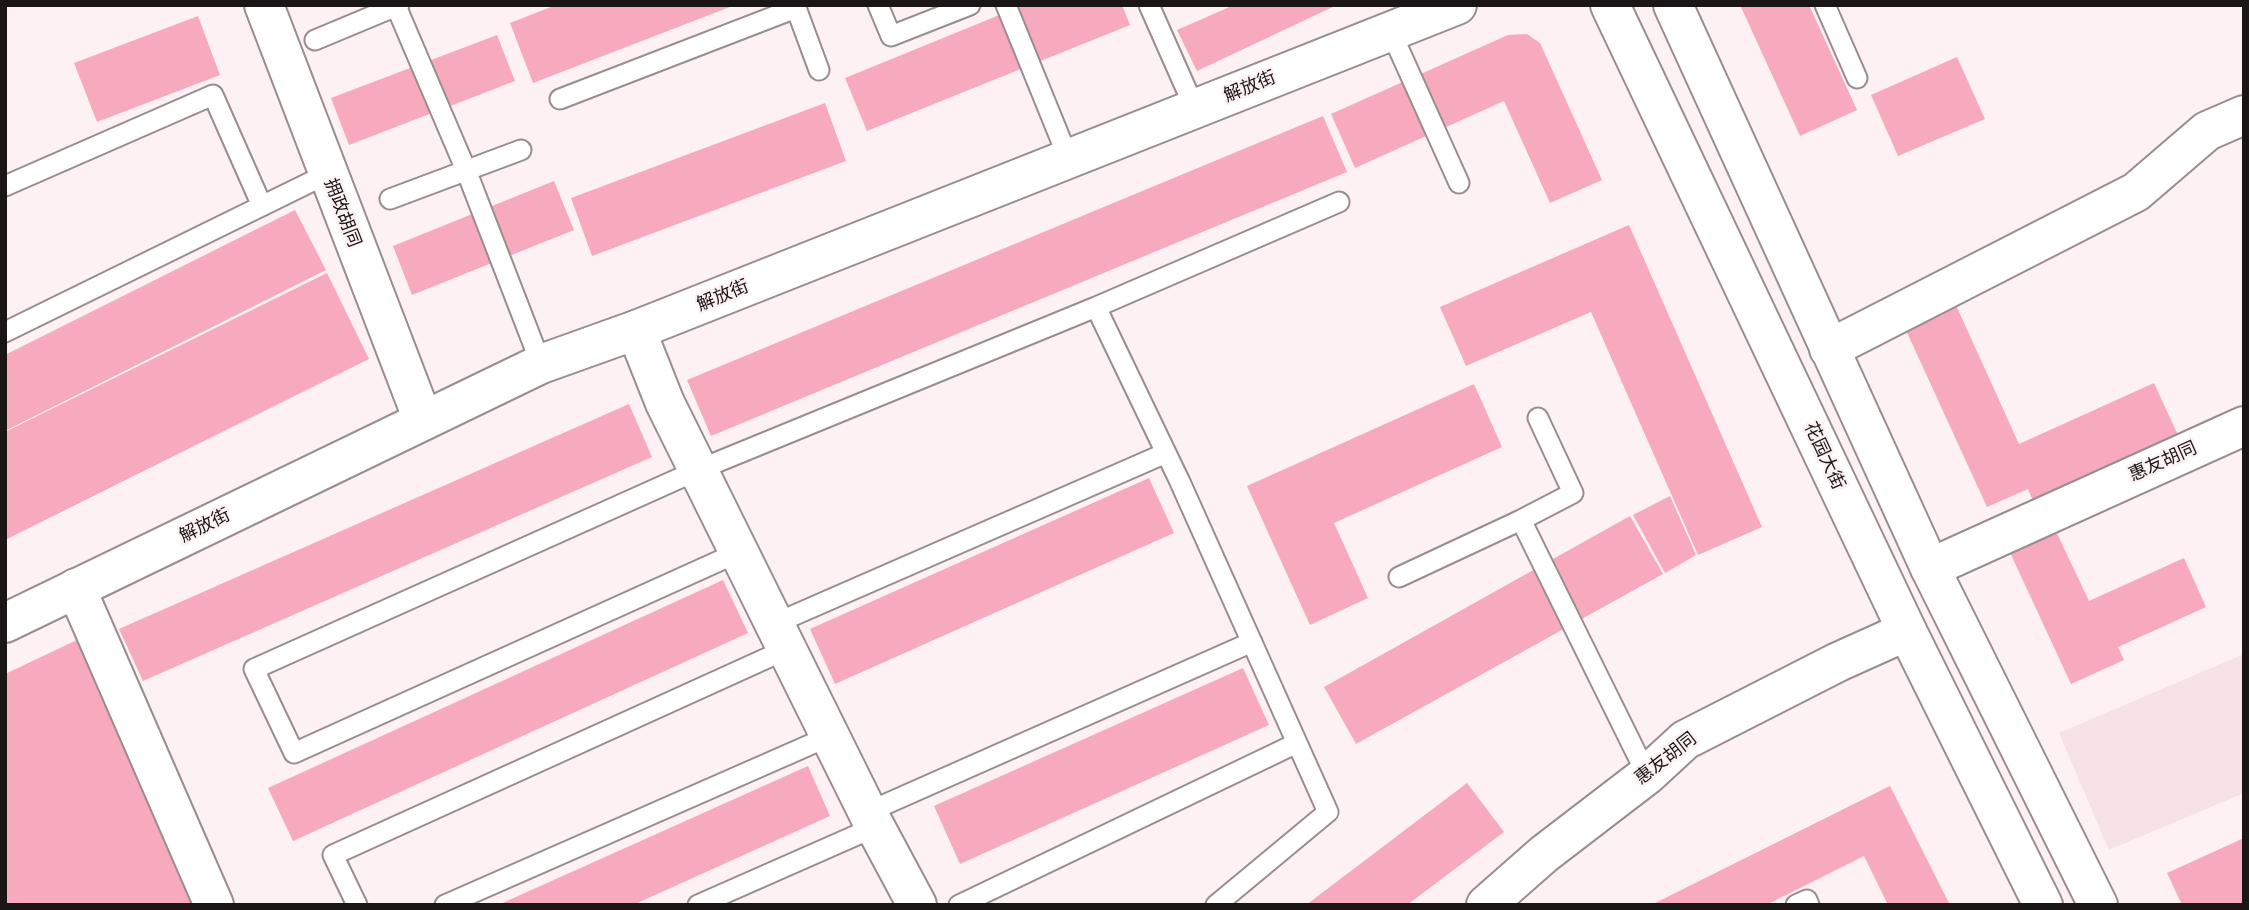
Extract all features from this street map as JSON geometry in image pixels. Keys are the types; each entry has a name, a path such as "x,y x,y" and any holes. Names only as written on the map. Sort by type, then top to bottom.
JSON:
{"street":[{"name":"拥政胡同","path":"264,5 423,420"},
{"name":"解放街","path":"5,623 541,364 636,330 1457,5"},
{"name":"花园大街","path":"1610,5 1907,631 2043,905"},
{"path":"1672,5 1930,568 2098,905"},
{"path":"1829,349 2136,192 2207,131 2244,115"},
{"path":"636,330 665,403 871,819 917,905"},
{"name":"惠友胡同","path":"1930,568 2244,426"},
{"path":"76,589 214,905"},
{"name":"惠友胡同","path":"1486,905 1544,854 1647,775 1685,740 1838,662 1907,631"}],"lane":[{"path":"878,5 891,36 970,5"},
{"path":"1006,5 1069,160"},
{"path":"1149,5 1195,109"},
{"path":"1825,5 1857,78"},
{"path":"315,40 397,6 466,170 541,364"},
{"path":"561,99 796,7 819,70"},
{"path":"1391,32 1459,183"},
{"path":"5,186 213,95 262,206"},
{"path":"390,199 521,149"},
{"path":"5,332 327,174"},
{"path":"738,552 294,753 254,669 698,470 1096,307 1339,202"},
{"path":"1096,307 1166,453 1328,812 1216,905"},
{"path":"1399,577 1573,493 1538,418"},
{"path":"357,905 333,855 780,636 1166,453"},
{"path":"1521,520 1647,775"},
{"path":"698,905 871,819 1252,642"},
{"path":"445,905 830,736"},
{"path":"959,905 1297,744"},
{"path":"1796,905 1807,900 1809,905"}],"shaded area":[{"path":"2244,654 2244,793 2109,850 2059,733"}],"building":[{"path":"556,5 735,5 533,83 510,23"},
{"path":"1024,5 1122,5 1130,25 867,131 845,78"},
{"path":"1234,5 1337,5 1197,71 1177,30"},
{"path":"1740,5 1809,5 1857,110 1800,136"},
{"path":"198,16 220,75 97,122 74,63"},
{"path":"1527,34 1540,43 1602,180 1550,203 1504,101 1355,168 1331,114 1508,35"},
{"path":"497,35 515,81 349,145 331,98"},
{"path":"1957,57 1985,119 1898,156 1871,95"},
{"path":"825,103 846,161 592,256 571,198"},
{"path":"1323,116 1347,172 711,436 687,380"},
{"path":"554,181 574,230 412,295 393,246"},
{"path":"295,210 326,270 5,431 5,355"},
{"path":"1629,225 1762,527 1698,555 1591,312 1466,366 1440,307"},
{"path":"327,273 369,359 5,540 5,432"},
{"path":"1955,303 2019,444 2154,383 2178,435 2033,501 2028,489 1987,507 1904,326"},
{"path":"1474,384 1502,447 1334,523 1368,598 1310,625 1247,486"},
{"path":"629,404 652,457 143,681 119,629"},
{"path":"1149,478 1174,533 835,684 810,629"},
{"path":"1670,496 1696,555 1665,573 1633,515"},
{"path":"1630,516 1663,574 1356,744 1324,687"},
{"path":"2053,525 2089,601 2184,558 2206,607 2118,647 2124,660 2071,684 2007,546"},
{"path":"723,580 748,633 293,841 268,788"},
{"path":"79,639 194,905 5,905 5,674"},
{"path":"1243,668 1269,725 960,864 934,806"},
{"path":"808,766 830,816 633,905 498,905"},
{"path":"1467,783 1504,832 1407,905 1306,905"},
{"path":"1890,786 1950,905 1888,905 1864,856 1766,905 1651,905"},
{"path":"2244,838 2244,905 2182,905 2167,873"}]}
